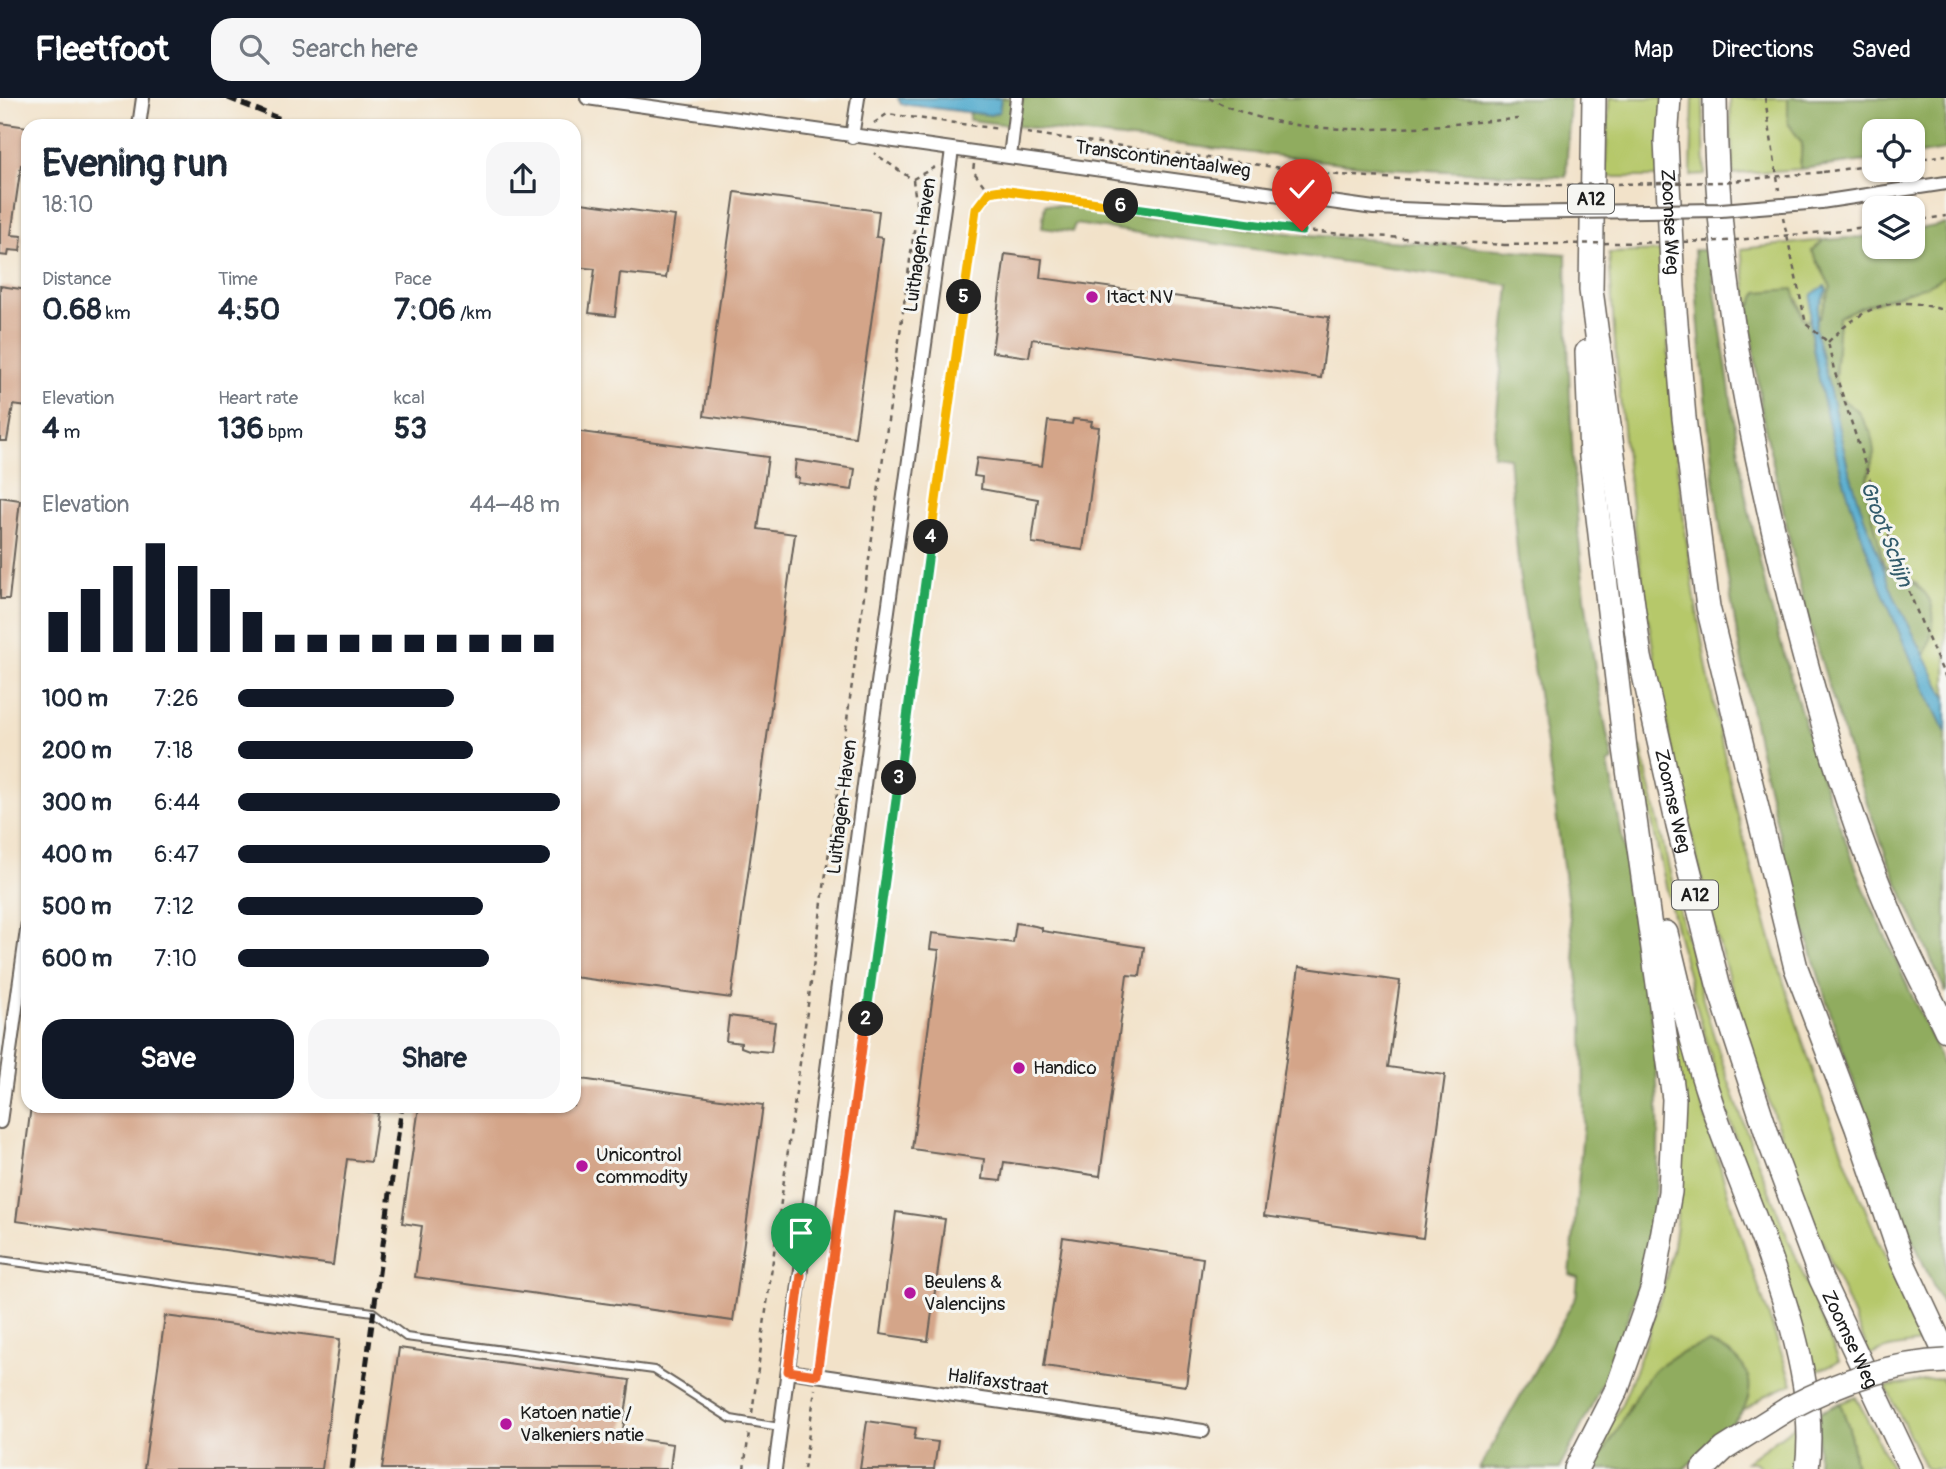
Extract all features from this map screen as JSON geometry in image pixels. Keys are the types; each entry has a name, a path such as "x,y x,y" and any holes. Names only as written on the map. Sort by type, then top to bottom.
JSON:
{"highway":[{"name":"Zoomse Weg","path":"1594,98 1591,290 1640,657 1678,826 1718,985 1770,1143 1821,1279 1911,1469"},
{"name":"Zoomse Weg","path":"1669,98 1667,141 1673,287 1684,418 1708,607 1796,968 1857,1128 1903,1263 1946,1355"},
{"path":"1714,98 1726,282 1744,403 1787,591 1844,788 1899,934 1946,1030"},
{"path":"1576,1469 1617,1389 1653,1287 1670,1192 1674,1099 1625,748 1591,457 1587,389 1591,290"},
{"path":"1636,814 1710,1100 1773,1273 1798,1355 1810,1427 1807,1469"},
{"path":"1703,1469 1728,1459 1788,1408 1847,1381 1885,1369 1946,1361"}],"street":[{"path":"140,119 143,98"},
{"name":"Transcontinentaalweg","path":"587,98 1374,208 1505,213 1721,210 1821,202 1946,183"},
{"path":"852,137 858,98"},
{"path":"1010,157 1017,98"},
{"name":"Luithagen-Haven","path":"775,1469 867,762 952,150"},
{"path":"0,1122 21,973"},
{"name":"Halifaxstraat","path":"788,1371 1203,1431"}],"lane":[{"path":"0,1260 373,1312 406,1337 654,1370 731,1419 780,1427"}],"path":[{"path":"1209,98 1228,108 1290,126 1366,128 1518,119"},
{"path":"744,1469 917,209 913,180 852,137 887,114 1325,174 1507,186 1722,182 1862,167"},
{"path":"1925,158 1946,155"},
{"path":"913,180 936,167"},
{"path":"973,171 989,192"},
{"path":"804,1469 976,209 989,192 1001,190 1302,231 1504,245 1712,242 1862,227"},
{"path":"1925,219 1946,216"},
{"path":"1828,342 1862,314 1887,303 1919,304 1946,311"},
{"path":"1807,324 1828,342 1834,370 1901,567 1926,636 1946,678"}],"green space":[{"path":"972,98 1570,98 1566,177 1385,168 969,120"},
{"path":"1609,98 1663,98 1661,177 1605,177"},
{"path":"1693,98 1703,98 1705,175 1691,176"},
{"path":"1730,98 1788,98 1788,123 1802,143 1800,169 1733,174"},
{"path":"1788,98 1946,98 1946,150 1925,153 1925,119 1862,119 1862,161 1800,169 1802,143 1788,123"},
{"path":"1045,204 1296,234 1566,254 1572,445 1582,572 1600,698 1613,761 1608,763 1640,933 1648,992 1655,1051 1658,1167 1646,1254 1628,1318 1603,1380 1559,1469 1479,1469 1576,1297 1578,1278 1570,1275 1584,1118 1583,1018 1552,783 1519,573 1509,457 1493,455 1509,285 1075,224 1072,232 1042,228"},
{"path":"1946,224 1946,275 1921,288 1866,305 1839,317 1835,378 1838,397 1857,410 1871,433 1874,452 1866,487 1884,565 1923,591 1933,612 1930,640 1924,659 1946,706 1946,993 1887,858 1854,767 1805,609 1762,414 1749,309 1758,292 1793,289 1803,318 1812,322 1819,318 1831,287 1812,251 1824,240 1862,237 1862,259 1925,259 1925,228"},
{"path":"1824,240 1812,251 1831,287 1819,318 1811,322 1803,318 1798,299 1758,292 1749,309 1741,249"},
{"path":"1694,250 1709,250 1745,493 1768,598 1797,699 1826,790 1867,896 1946,1071 1946,1313 1895,1196 1852,1077 1790,875 1765,772 1743,669 1726,565 1701,356"},
{"path":"1664,251 1672,408 1691,574 1734,800 1763,912 1835,1131 1877,1238 1925,1342 1889,1348 1870,1355 1790,1158 1754,1059 1700,871 1662,697 1646,608 1623,431 1609,253"},
{"path":"1946,275 1946,706 1924,659 1917,583 1884,565 1866,487 1874,452 1838,397 1835,378 1839,317 1866,305 1921,288"},
{"path":"1638,747 1641,747 1689,950 1725,1070 1765,1180 1839,1361 1811,1374 1736,1141 1691,985 1653,827"},
{"path":"1680,1030 1736,1221 1792,1384 1765,1396 1742,1412 1748,1395 1630,1403 1619,1433 1598,1459 1604,1436 1623,1401 1640,1358 1664,1285 1671,1254 1679,1191 1676,1031"},
{"path":"1709,1343 1730,1353 1744,1368 1748,1377 1748,1398 1732,1424 1684,1469 1586,1469 1598,1448 1599,1458 1613,1438 1650,1375 1683,1352"},
{"path":"1941,1378 1946,1387 1946,1469 1926,1469 1886,1387"},
{"path":"1856,1397 1892,1469 1856,1469 1849,1428 1840,1403"},
{"path":"1840,1403 1849,1428 1856,1469 1817,1469 1819,1413"},
{"path":"1797,1424 1793,1469 1763,1469 1755,1462 1746,1462"}],"water":[{"path":"898,98 1001,98 999,112 991,115 901,104"},
{"path":"1825,286 1827,290 1819,306 1815,328 1848,467 1895,598 1946,698 1946,733 1907,650 1872,565 1831,434 1814,354 1810,318 1812,294"}],"building":[{"path":"0,123 21,126 21,165 11,235 21,236 21,244 20,251 9,250 8,256 0,255"},
{"path":"735,192 879,211 876,237 883,238 855,437 704,416"},
{"path":"581,203 675,216 666,278 620,273 615,316 589,313 595,269 581,268"},
{"name":"Itact NV","path":"1005,254 1042,259 1040,278 1329,317 1321,378 1032,339 1029,357 992,352"},
{"path":"0,286 21,289 21,406 13,405 7,441 0,441"},
{"path":"1073,419 1092,421 1091,426 1099,427 1083,550 1032,543 1038,499 981,489 982,477 974,476 977,458 1042,466 1048,421 1072,424"},
{"path":"581,432 768,457 758,529 795,534 731,998 581,978"},
{"path":"796,460 855,469 852,490 798,483 799,478 794,477"},
{"path":"0,497 20,500 9,599 0,599"},
{"name":"Handico","path":"1016,923 1042,928 1042,931 1144,947 1140,976 1127,975 1100,1176 1004,1162 1001,1181 982,1179 984,1159 912,1149 939,950 930,949 932,933 1013,943"},
{"path":"1299,967 1400,981 1388,1067 1445,1075 1423,1238 1264,1216"},
{"path":"729,1016 775,1022 771,1052 749,1050 741,1047 741,1043 726,1041"},
{"name":"Unicontrol commodity","path":"581,1079 763,1105 733,1321 415,1277 422,1226 402,1223 418,1113 581,1113"},
{"path":"30,1113 378,1113 371,1162 347,1159 333,1265 16,1221"},
{"name":"Beulens & Valencijns","path":"896,1212 945,1219 928,1341 880,1334"},
{"path":"1063,1237 1203,1258 1186,1386 1044,1366"},
{"path":"165,1316 340,1339 322,1469 144,1469"},
{"name":"Katoen natie / Valkeniers natie","path":"399,1348 630,1380 622,1437 673,1444 670,1469 382,1469"},
{"path":"867,1421 916,1428 914,1439 938,1442 934,1469 860,1469"}],"railway":[{"path":"228,98 280,119"},
{"path":"352,1469 401,1113"}],"place":[{"name":"Itact NV","path":"1092,297"},
{"name":"Handico","path":"1019,1068"},
{"name":"Unicontrol commodity","path":"582,1166"},
{"name":"Beulens & Valencijns","path":"910,1293"},
{"name":"Katoen natie / Valkeniers natie","path":"506,1424"}],"route":[{"path":"801,1275 788,1371 817,1375 976,209 989,192 1001,190 1302,231"}],"water label":[{"name":"Groot Schijn","path":"1886,534"}]}
